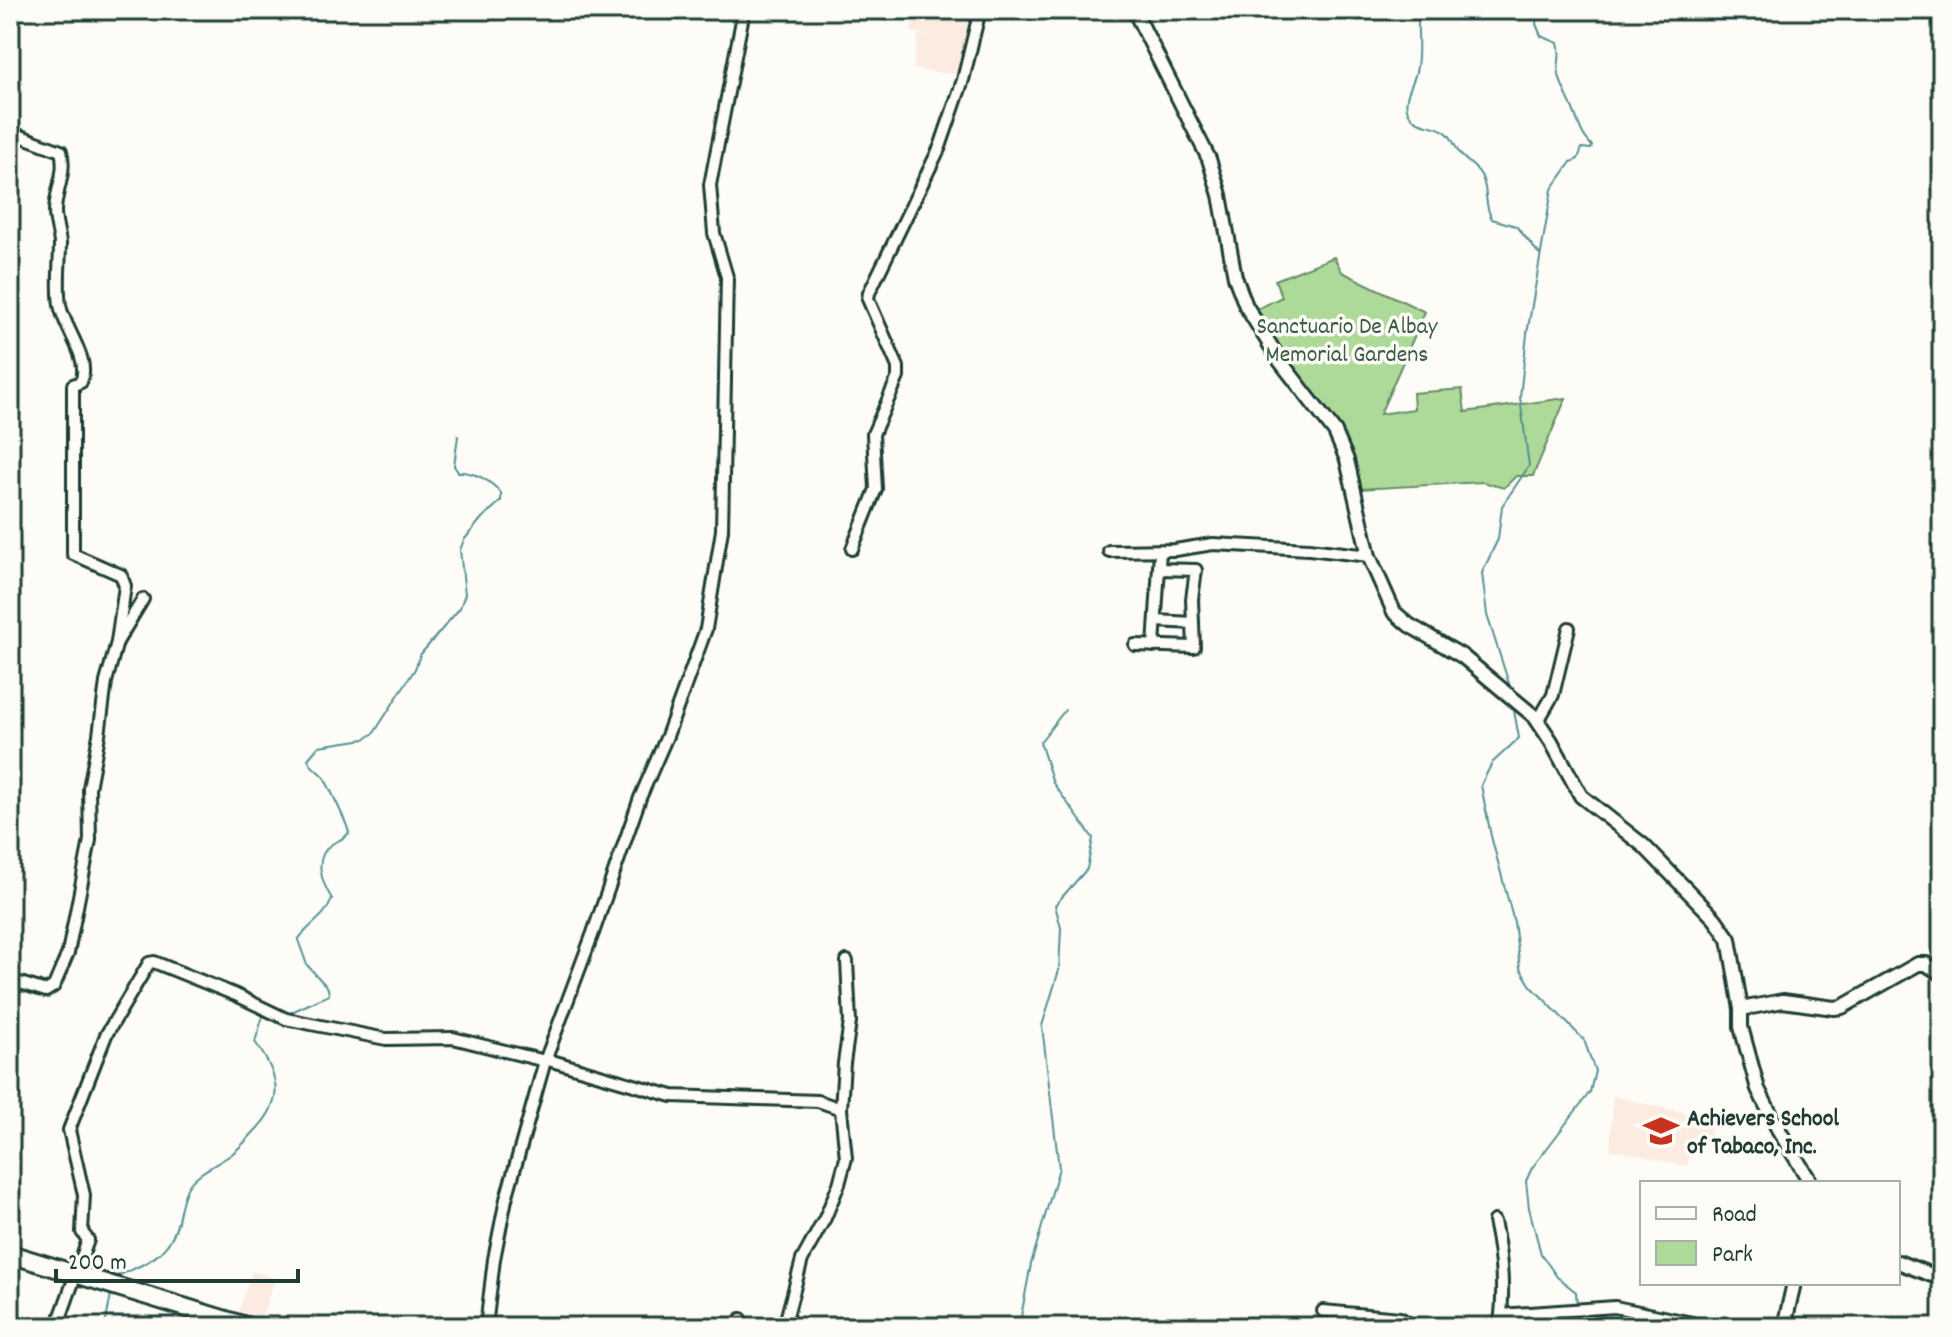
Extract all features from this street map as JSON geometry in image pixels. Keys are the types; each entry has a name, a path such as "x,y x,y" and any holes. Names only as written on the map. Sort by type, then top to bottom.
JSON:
{"main road":[{"path":"10,1254 248,1327"}],"street":[{"path":"486,1327 494,1259 506,1199 545,1060 640,798 672,724 706,629 722,530 727,277 714,233 710,185 744,10"},
{"path":"852,549 876,489 873,434 898,377 898,367 868,299 869,293 940,147 963,80 980,10"},
{"path":"1134,10 1209,159 1220,195 1235,277 1246,306 1280,361 1327,421 1347,460 1369,556 1394,612 1409,625 1462,656 1521,704 1538,721 1581,796 1644,846 1715,919 1729,939 1741,1009 1741,1027 1758,1089 1810,1181"},
{"path":"10,132 61,151 64,162 55,212 60,240 60,303 63,320 81,360 84,375 81,382 73,385 73,554 121,575 125,586 91,771 90,840 68,953 54,986 46,991 20,983 10,994"},
{"path":"1109,551 1160,551 1213,544 1369,556"},
{"path":"1154,646 1160,551"},
{"path":"1135,645 1194,647 1196,570 1160,569"},
{"path":"117,642 143,599"},
{"path":"1156,621 1193,623"},
{"path":"1538,721 1553,695 1569,628"},
{"path":"784,1327 802,1260 825,1218 846,1158 841,1109 850,1022 847,961"},
{"path":"57,1327 88,1240 82,1232 84,1195 69,1130 106,1035 149,963 154,962 195,978 286,1019 386,1039 453,1038 672,1096 818,1101 841,1109"},
{"path":"1741,1009 1783,1001 1842,1007 1918,964 1926,964 1942,974"},
{"path":"1494,1221 1503,1292 1498,1327"},
{"path":"1900,1263 1942,1279"},
{"path":"1784,1327 1794,1285"},
{"path":"1501,1315 1628,1308 1697,1324 1749,1327"},
{"path":"1323,1311 1400,1318 1406,1322 1405,1327"}],"shaded area":[{"path":"915,10 977,10 960,75 913,69 918,35 935,36 911,32"},
{"name":"Achievers School of Tabaco, Inc.","path":"1613,1096 1714,1120 1708,1142 1691,1148 1687,1166 1610,1149"},
{"path":"252,1271 275,1278 260,1322 238,1314"}],"green space":[{"name":"Sanctuario De Albay Memorial Gardens","path":"1334,257 1342,272 1425,312 1380,414 1414,409 1413,393 1462,389 1465,412 1566,398 1533,476 1516,476 1504,488 1483,482 1359,489 1340,429 1284,357 1255,310 1282,297 1275,280"}],"waterway":[{"path":"1419,10 1417,64 1407,109 1414,120 1448,134 1459,153 1483,178 1492,219 1516,226 1540,255"},
{"path":"1511,690 1487,615 1482,573 1498,539 1502,506 1529,466 1520,397 1527,334 1552,189 1571,162 1578,159 1582,148 1591,149 1592,146 1581,129 1560,80 1558,43 1541,36 1536,24 1538,10"},
{"path":"287,1014 329,995 328,988 307,965 298,940 326,911 332,899 322,878 322,856 332,844 349,833 325,779 308,759 319,746 365,739 374,733 415,669 420,655 460,608 465,594 460,550 482,518 501,501 501,493 492,485 476,475 458,472 454,466 458,436"},
{"path":"1513,705 1519,738 1492,763 1481,785 1514,922 1520,968 1531,986 1584,1040 1595,1071 1590,1092 1532,1168 1526,1181 1529,1208 1541,1254 1557,1277 1576,1292 1577,1307"},
{"path":"1019,1327 1031,1264 1059,1168 1042,1026 1059,970 1061,928 1055,905 1087,869 1093,838 1053,783 1040,742 1065,710"},
{"path":"116,1280 117,1276 147,1262 163,1250 174,1232 189,1185 202,1172 238,1149 270,1111 276,1090 274,1078 255,1042 263,1016 268,1015"},
{"path":"105,1327 111,1294"},
{"path":"1570,1327 1575,1313"}],"place":[{"name":"Achievers School of Tabaco, Inc.","path":"1661,1131"}]}
